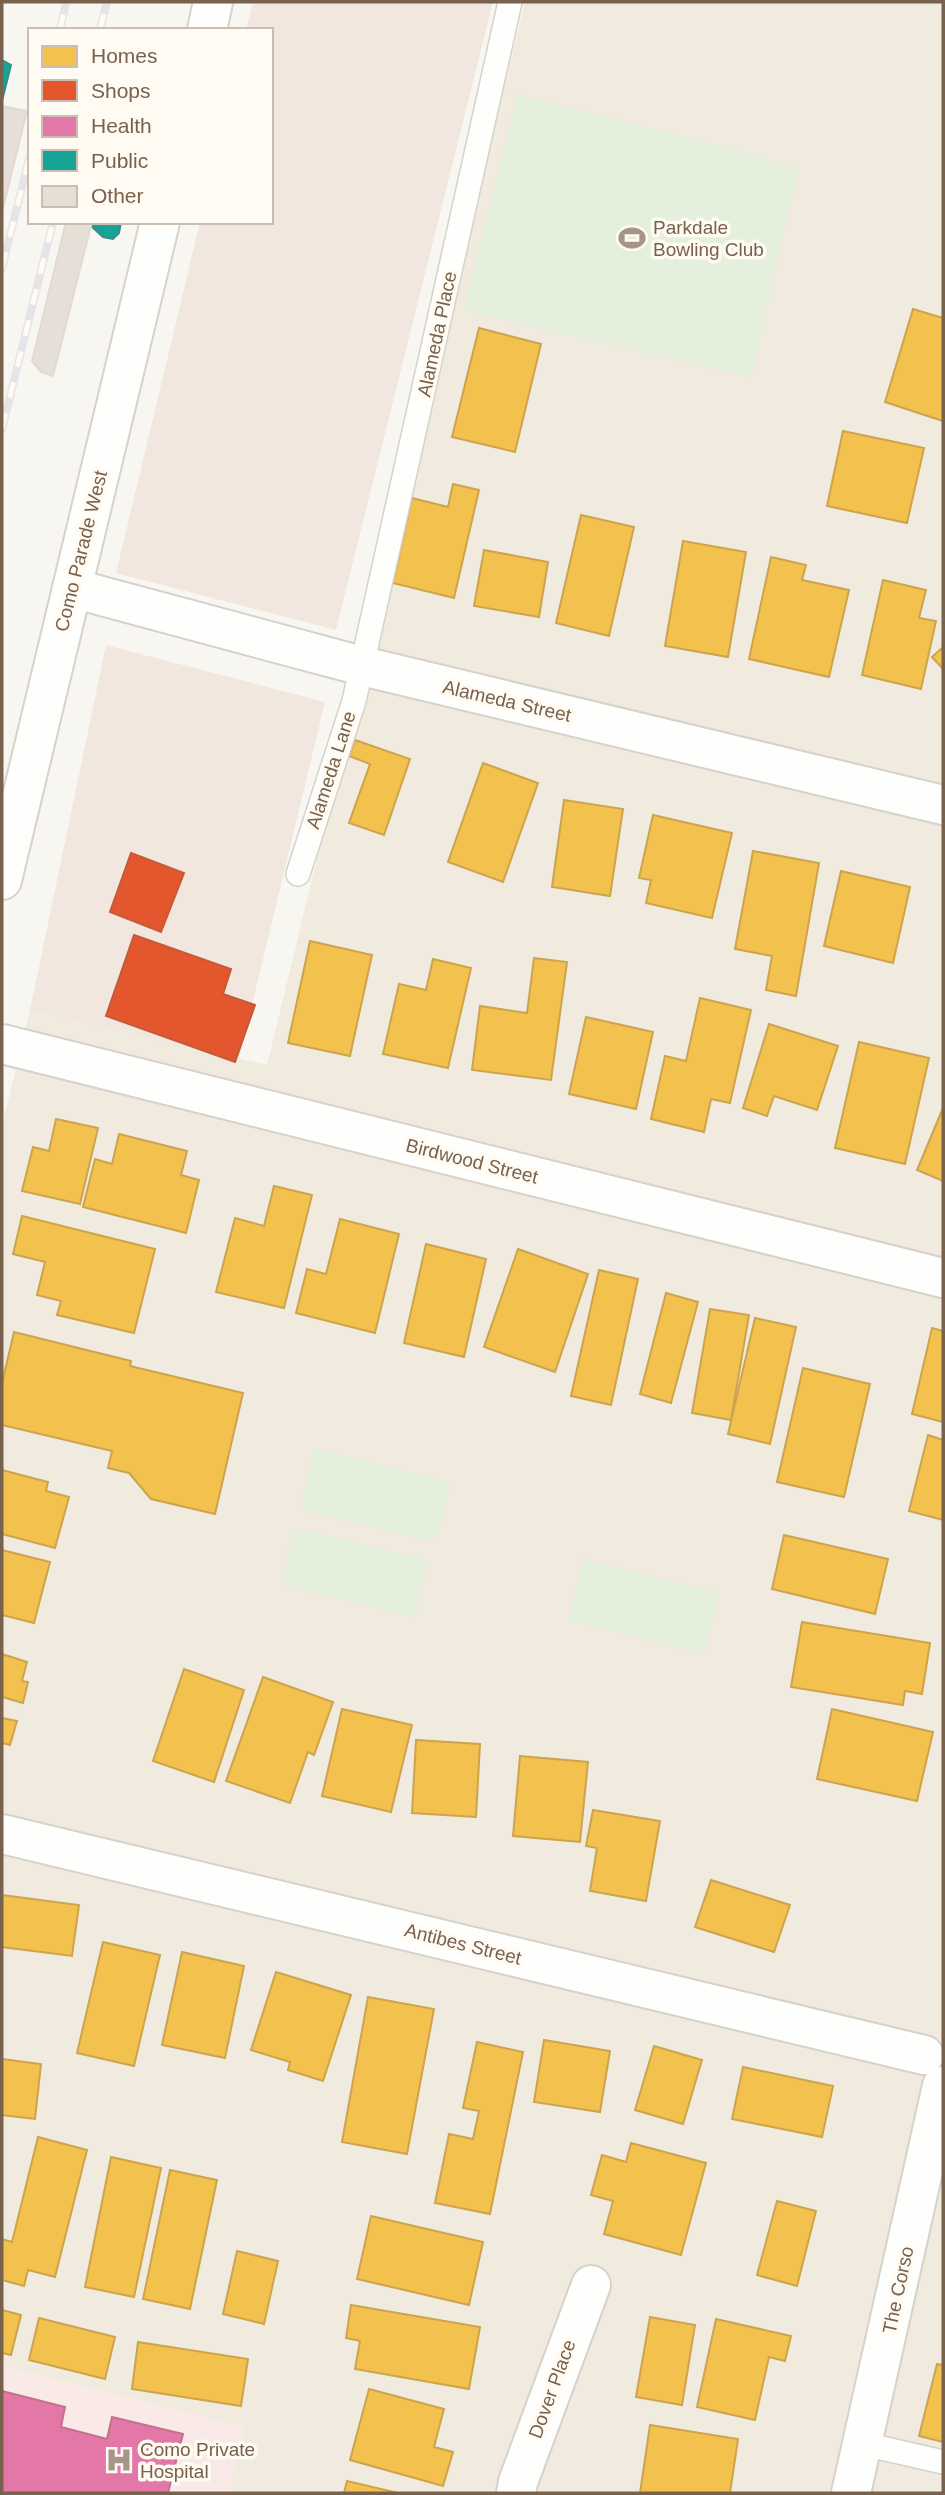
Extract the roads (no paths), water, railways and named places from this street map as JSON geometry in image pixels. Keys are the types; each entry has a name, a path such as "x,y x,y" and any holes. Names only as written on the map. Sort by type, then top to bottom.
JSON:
{"street":[{"path":"207,28 213,2"},
{"name":"Como Parade West","path":"2,880 160,224"},
{"name":"Alameda Street","path":"72,588 362,666 943,805"},
{"name":"Birdwood Street","path":"2,1044 943,1278"},
{"name":"Antibes Street","path":"2,1834 938,2066"},
{"name":"The Corso","path":"851,2493 864,2444 938,2066"},
{"name":"Dover Place","path":"516,2493 591,2285"}],"lane":[{"name":"Alameda Place","path":"362,666 510,2"},
{"name":"Alameda Lane","path":"298,874 354,701 362,666"},
{"path":"864,2444 943,2462"}],"railway":[{"path":"60,28 66,2"},
{"path":"100,28 107,2"},
{"path":"2,268 28,163"},
{"path":"2,429 53,224"}],"place":[{"name":"Parkdale Bowling Club","path":"632,238"},
{"name":"Como Private Hospital","path":"119,2460"}]}
